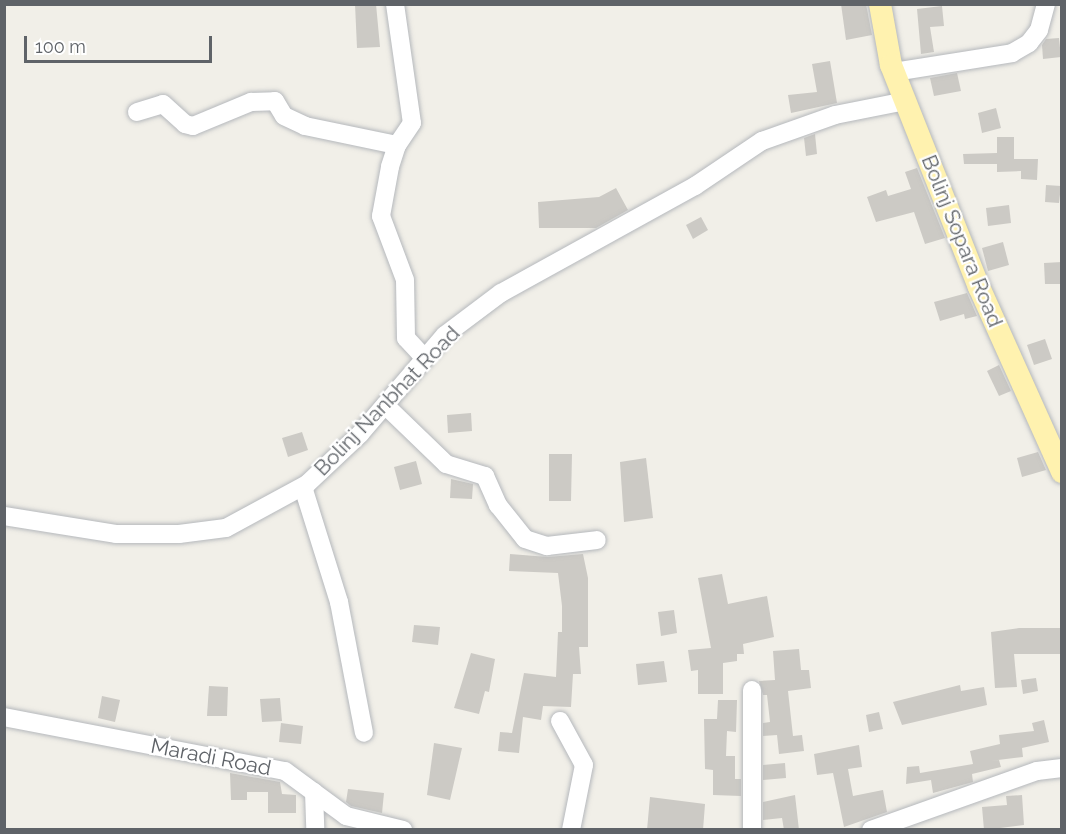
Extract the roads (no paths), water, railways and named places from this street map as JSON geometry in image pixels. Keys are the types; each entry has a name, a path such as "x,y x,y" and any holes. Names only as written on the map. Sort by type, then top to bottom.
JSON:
{"main road":[{"name":"Bolinj Sopara Road","path":"880,4 894,72 979,287 1062,472"}],"street":[{"path":"395,4 412,116 409,131 397,145 381,216 405,280 406,338 424,357"},
{"path":"894,72 1011,53 1029,43 1039,30 1046,4"},
{"path":"137,112 163,105 185,124 193,126 251,102 275,101 284,116 304,126 397,145"},
{"name":"Bolinj Nanbhat Road","path":"4,516 116,534 179,534 226,528 303,487 337,458 445,335 501,292 695,186 762,141 835,115 906,101"},
{"path":"385,405 446,464 485,476 498,505 525,539 547,546 597,540"},
{"path":"303,487 339,602 364,733"},
{"path":"752,690 752,830"},
{"name":"Maradi Road","path":"4,717 285,771 346,816 403,830"},
{"path":"560,721 584,765 571,830"},
{"path":"871,830 1036,771 1062,768"},
{"path":"314,792 315,830"}]}
